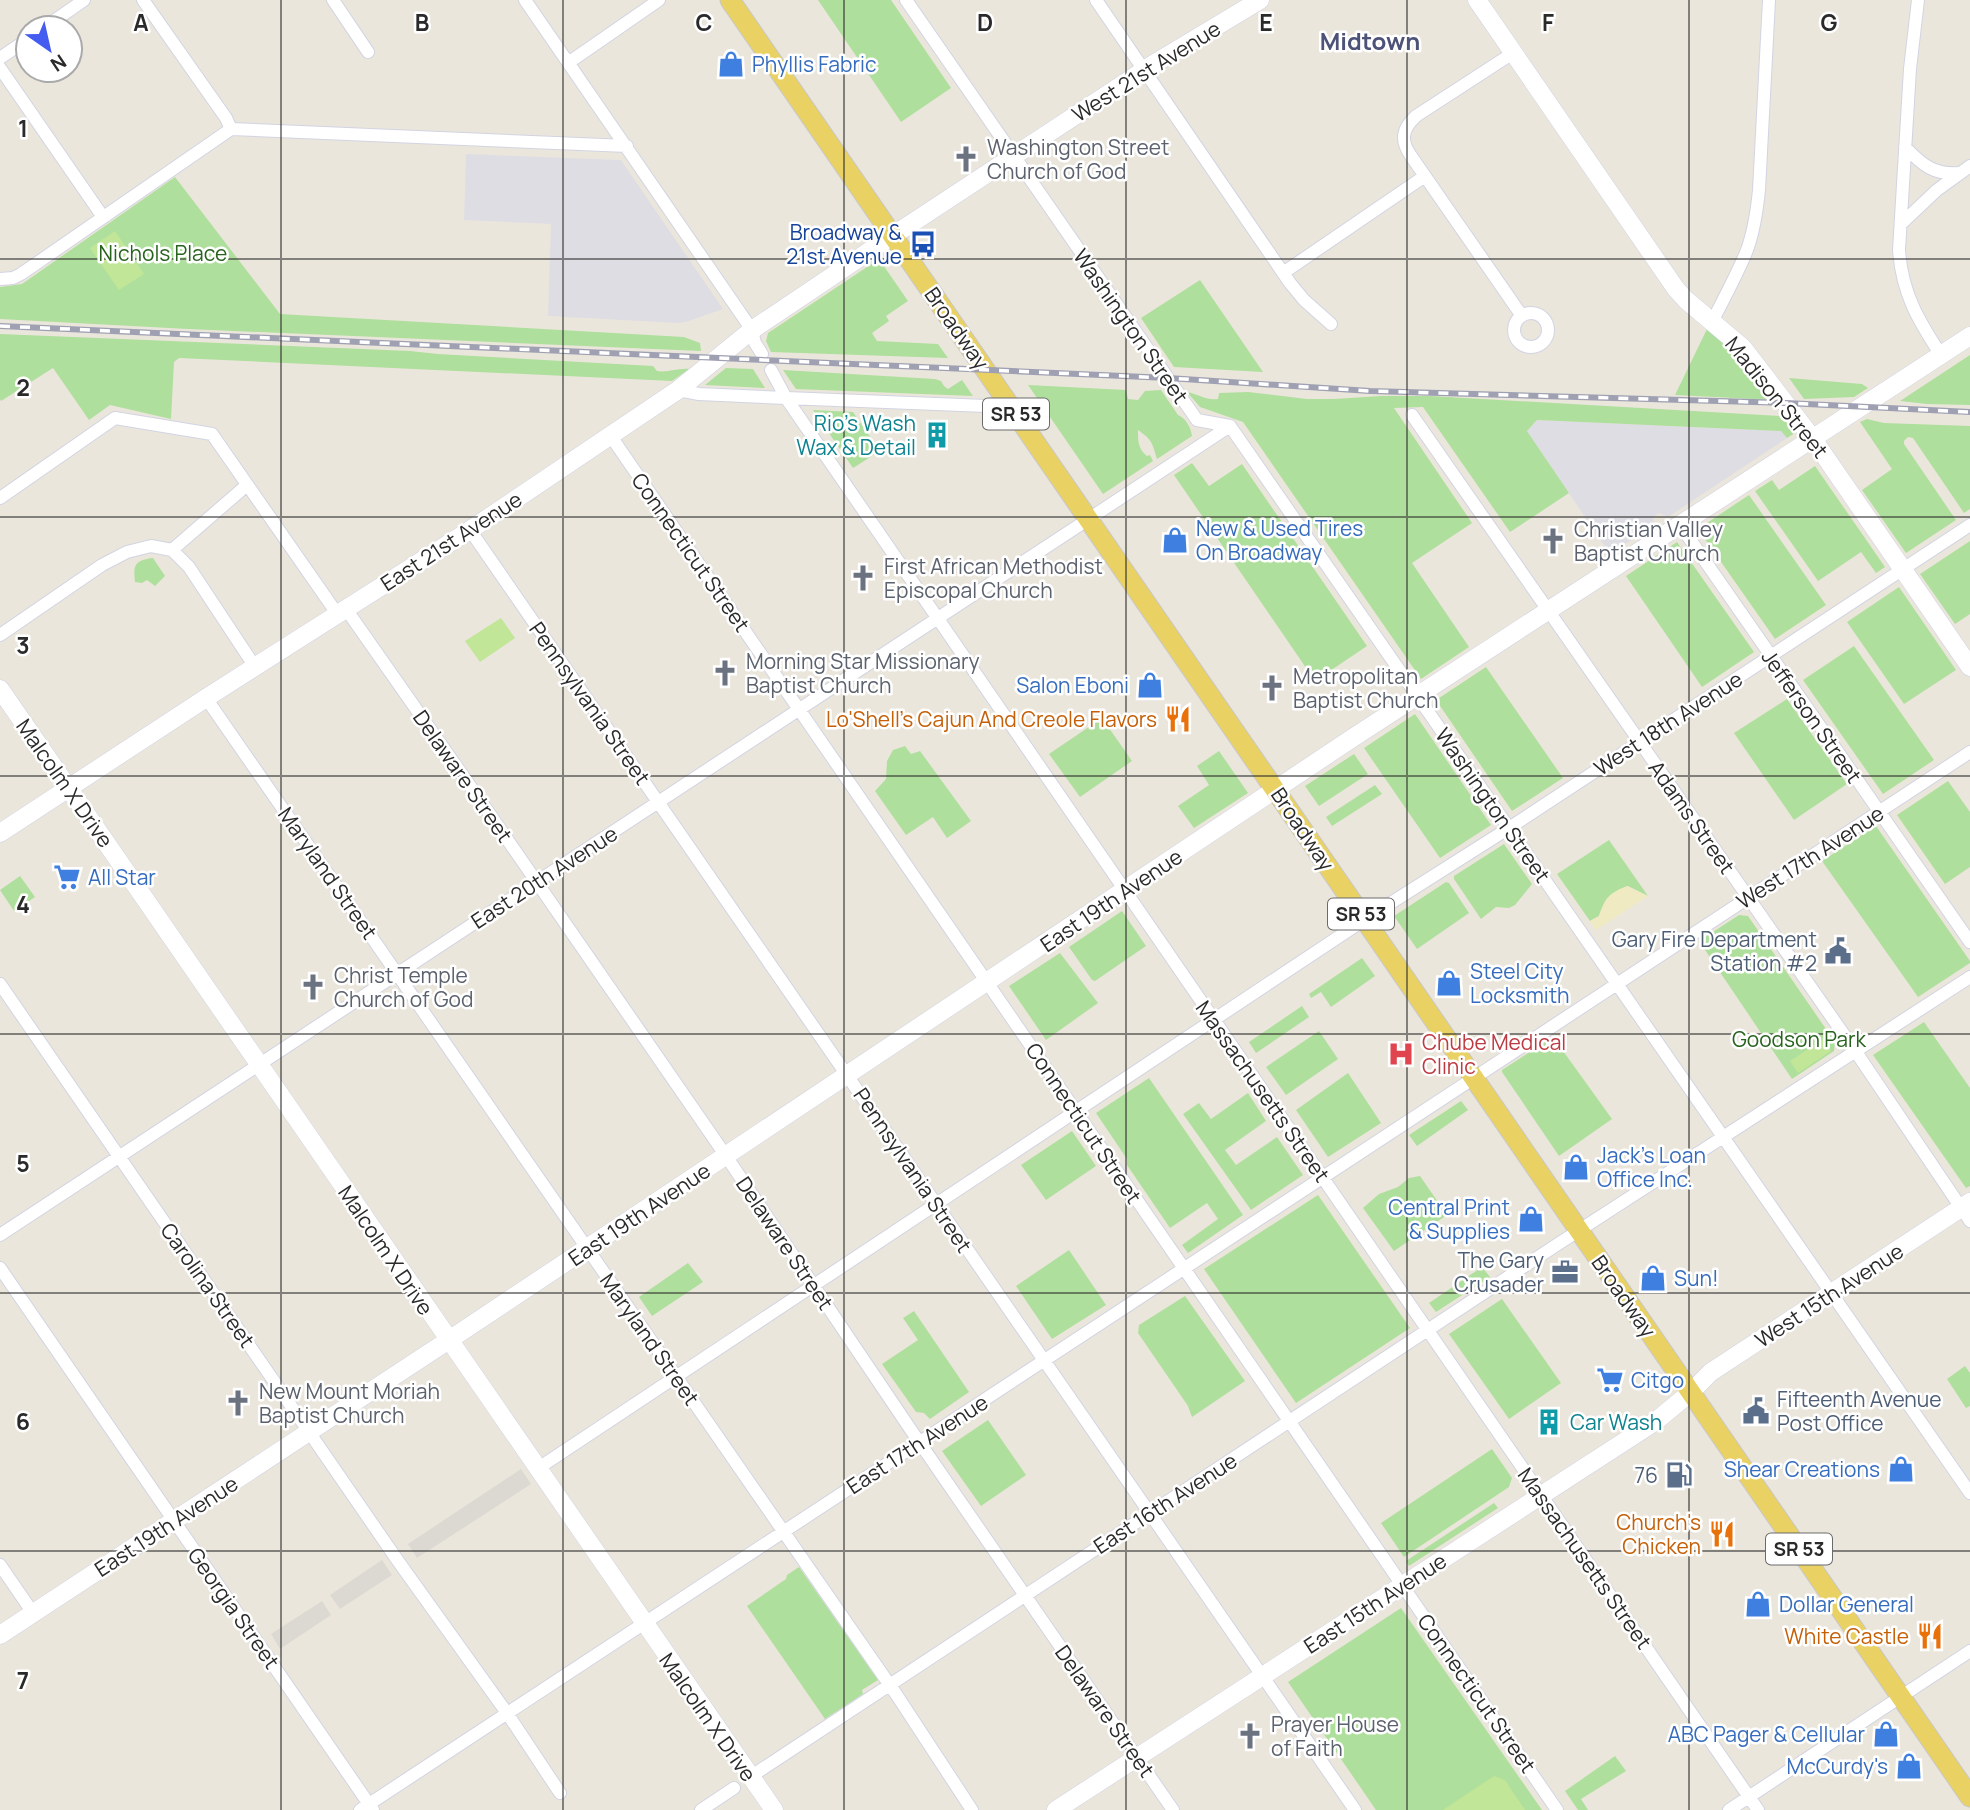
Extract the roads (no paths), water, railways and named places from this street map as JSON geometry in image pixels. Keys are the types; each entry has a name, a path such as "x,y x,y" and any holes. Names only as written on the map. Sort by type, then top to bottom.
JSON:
{"main road":[{"name":"Broadway","path":"730,0 1970,1797"}],"street":[{"path":"64,14 84,0"},
{"path":"144,0 231,129"},
{"path":"333,0 369,51"},
{"path":"525,0 752,330 755,343 762,354"},
{"path":"568,63 659,0"},
{"name":"Washington Street","path":"906,0 1196,420 1230,426 1970,1493"},
{"path":"1096,0 1283,274 1304,300 1331,324"},
{"name":"West 21st Avenue","path":"893,236 1145,70 1260,0"},
{"name":"Madison Street","path":"1477,0 1676,289 1744,348 1813,439 1970,667"},
{"path":"1712,322 1748,248 1755,218 1759,190 1769,0"},
{"path":"1918,0 1910,69 1899,250 1905,289 1922,326 1941,355"},
{"path":"1513,53 1416,116 1404,128 1403,142 1522,316"},
{"path":"0,68 103,217"},
{"path":"6,278 37,264 231,129 627,146"},
{"path":"1905,147 1927,167 1947,174 1965,169"},
{"path":"1901,224 1921,204 1965,169"},
{"path":"1283,274 1425,176"},
{"name":"East 21st Avenue","path":"0,833 470,530 678,390 752,330 893,236"},
{"name":"East 19th Avenue","path":"0,1635 1276,790 1970,336"},
{"name":"Massachusetts Street","path":"771,370 786,398 1758,1810"},
{"path":"678,390 699,394 1011,407"},
{"name":"Adams Street","path":"1412,415 1967,1210"},
{"name":"Delaware Street","path":"0,498 115,418 212,434 342,612 405,691 1173,1810"},
{"name":"East 20th Avenue","path":"0,1235 1230,426"},
{"name":"Connecticut Street","path":"610,435 1557,1810"},
{"path":"172,550 247,485"},
{"name":"Jefferson Street","path":"1680,525 1970,942"},
{"name":"West 18th Avenue","path":"537,1469 1364,919 1509,828 1970,525"},
{"name":"Pennsylvania Street","path":"470,530 1355,1810"},
{"path":"0,635 102,565 127,552 151,546 172,550 189,567 255,667"},
{"name":"Malcolm X Drive","path":"0,689 774,1810"},
{"name":"Maryland Street","path":"206,698 890,1685 972,1810"},
{"name":"West 17th Avenue","path":"1474,1077 1970,752"},
{"name":"East 16th Avenue","path":"750,1777 1579,1230 1970,977"},
{"name":"Carolina Street","path":"0,984 560,1793"},
{"name":"East 17th Avenue","path":"367,1808 507,1713 1474,1077"},
{"name":"West 15th Avenue","path":"1691,1392 1711,1372 1831,1293 1967,1210"},
{"name":"Georgia Street","path":"0,1268 174,1520 367,1808"},
{"name":"East 15th Avenue","path":"1056,1810 1659,1419 1691,1392"},
{"path":"0,1564 33,1613"},
{"path":"1729,1810 1970,1651"},
{"path":"701,1810 734,1788"}],"railway":[{"path":"0,326 1168,378 1370,391 1786,403 1970,412"}],"place":[{"name":"Phyllis Fabric","path":"731,64"},
{"name":"Washington Street Church of God","path":"966,159"},
{"name":"Broadway & 21st Avenue","path":"923,244"},
{"name":"Rio's Wash Wax & Detail","path":"937,435"},
{"name":"New & Used Tires On Broadway","path":"1175,540"},
{"name":"Christian Valley Baptist Church","path":"1553,541"},
{"name":"First African Methodist Episcopal Church","path":"863,578"},
{"name":"Morning Star Missionary Baptist Church","path":"725,673"},
{"name":"Salon Eboni","path":"1150,685"},
{"name":"Metropolitan Baptist Church","path":"1272,688"},
{"name":"Lo'Shell's Cajun And Creole Flavors","path":"1178,719"},
{"name":"All Star","path":"67,877"},
{"name":"Gary Fire Department Station #2","path":"1838,951"},
{"name":"Steel City Locksmith","path":"1449,983"},
{"name":"Christ Temple Church of God","path":"313,987"},
{"name":"Chube Medical Clinic","path":"1401,1054"},
{"name":"Jack's Loan Office Inc.","path":"1576,1167"},
{"name":"Central Print & Supplies","path":"1531,1219"},
{"name":"The Gary Crusader","path":"1565,1272"},
{"name":"Sun!","path":"1653,1278"},
{"name":"Citgo","path":"1610,1380"},
{"name":"New Mount Moriah Baptist Church","path":"238,1403"},
{"name":"Fifteenth Avenue Post Office","path":"1756,1411"},
{"name":"Car Wash","path":"1549,1422"},
{"name":"Shear Creations","path":"1901,1469"},
{"name":"76","path":"1679,1475"},
{"name":"Church's Chicken","path":"1722,1534"},
{"name":"Dollar General","path":"1758,1604"},
{"name":"White Castle","path":"1930,1636"},
{"name":"ABC Pager & Cellular","path":"1886,1734"},
{"name":"Prayer House of Faith","path":"1250,1736"},
{"name":"McCurdy's","path":"1909,1766"}],"district":[{"name":"Midtown","path":"1370,40"}],"park label":[{"name":"Nichols Place","path":"163,253"},
{"name":"Goodson Park","path":"1799,1039"}]}
